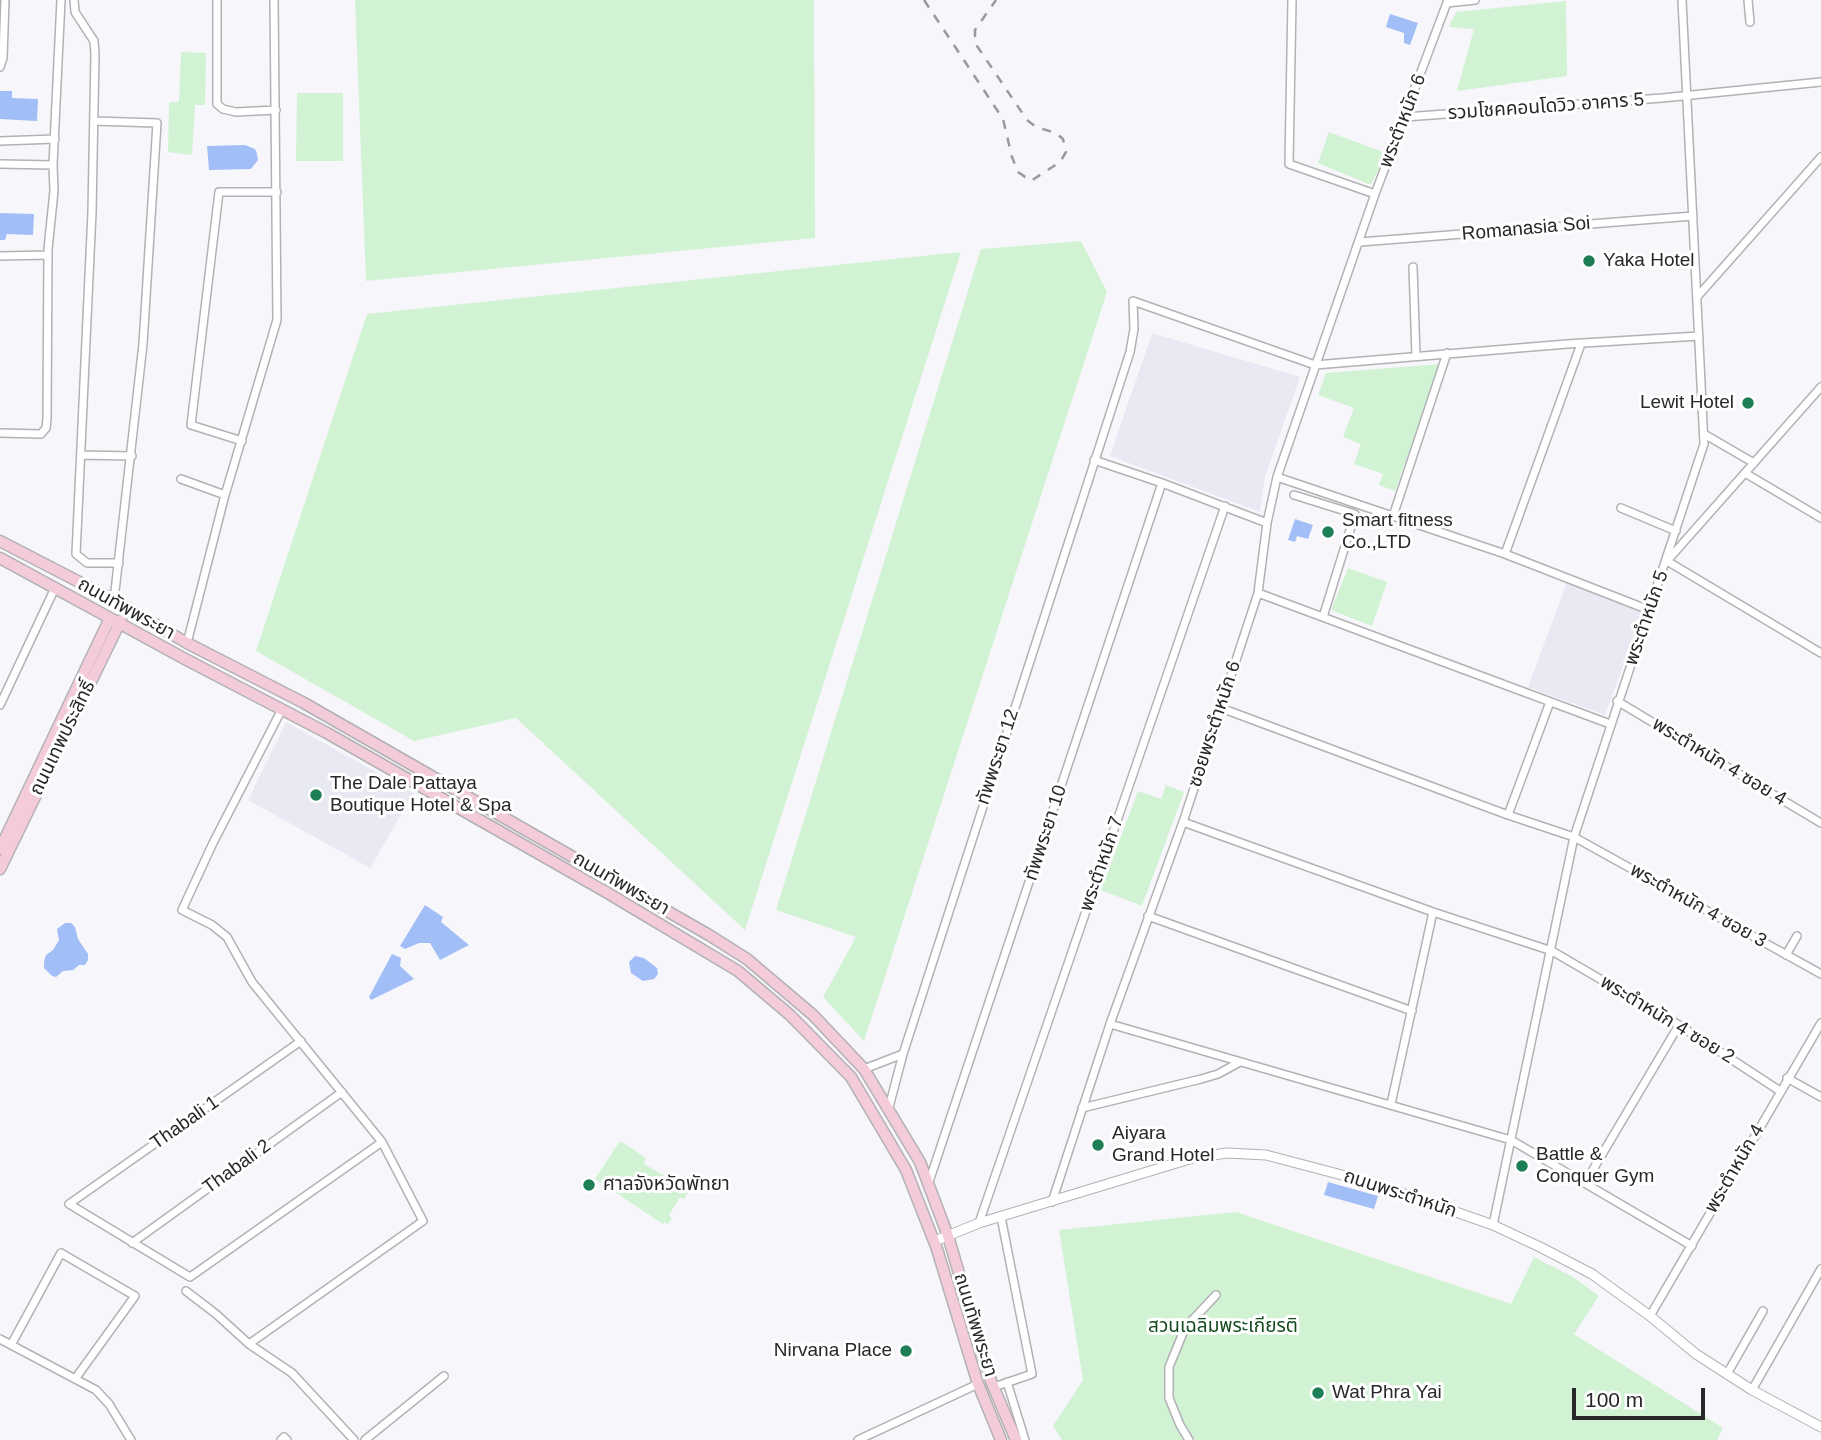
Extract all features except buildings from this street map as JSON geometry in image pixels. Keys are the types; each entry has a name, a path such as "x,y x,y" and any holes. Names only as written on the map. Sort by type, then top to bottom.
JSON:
{"main road":[{"name":"ถนนทัพพระยา","path":"0,541 303,703 613,879 747,959 800,1003 864,1069 920,1162 948,1236 994,1387 1016,1440"},
{"name":"ถนนทัพพระยา","path":"0,558 282,709 606,892 738,971 790,1015 851,1077 906,1170 935,1241 978,1384 1001,1440"},
{"name":"ถนนเทพประสิทธิ์","path":"0,869 115,621 120,604"},
{"name":"ถนนเทพประสิทธิ์","path":"0,849 115,621"}],"street":[{"path":"0,67 3,58 5,0"},
{"path":"0,433 37,435 46,428 48,256 54,201 53,164 61,0"},
{"path":"74,0 75,12 94,41 94,121 76,554 87,563 119,563"},
{"path":"218,0 217,104 223,109 236,112 276,110"},
{"path":"187,643 225,495 277,320 274,0"},
{"path":"1292,0 1289,164 1375,194"},
{"path":"1448,2 1475,0"},
{"name":"พระตำหนัก 5","path":"1493,1225 1574,837 1704,444 1682,0"},
{"path":"1748,0 1750,22"},
{"name":"พระตำหนัก 6","path":"1360,242 1375,194 1448,2"},
{"name":"รวมโชคคอนโดวิว อาคาร 5","path":"1405,117 1687,96 1821,82"},
{"path":"94,121 157,123 143,344 119,563 120,604"},
{"path":"0,141 55,139"},
{"path":"1697,296 1821,157"},
{"path":"0,164 53,164"},
{"path":"242,441 191,425 219,192 277,192"},
{"name":"Romanasia Soi","path":"1360,242 1693,216"},
{"name":"ซอยพระตำหนัก 6","path":"1052,1202 1110,1024 1183,822 1258,593 1267,523 1278,477 1360,242"},
{"path":"0,256 48,256"},
{"path":"1413,267 1416,356"},
{"name":"ทัพพระยา 12","path":"889,1107 903,1054 1130,352 1134,328 1133,301 1315,365"},
{"path":"1315,365 1699,336"},
{"path":"1505,554 1581,344"},
{"path":"1393,516 1447,353"},
{"path":"1821,387 1667,561 1821,653"},
{"path":"1703,434 1754,463"},
{"path":"81,455 132,456"},
{"path":"1094,460 1267,523"},
{"path":"1745,473 1821,518"},
{"path":"1278,477 1505,554 1649,610"},
{"path":"181,479 225,495"},
{"name":"ทัพพระยา 10","path":"929,1182 1162,483"},
{"path":"1294,495 1355,513 1323,617"},
{"name":"พระตำหนัก 7","path":"979,1223 1225,506"},
{"path":"1621,508 1676,531"},
{"path":"0,705 55,588"},
{"path":"1258,593 1610,724"},
{"name":"พระตำหนัก 4 ซอย 4","path":"1617,701 1821,823"},
{"path":"1508,816 1550,702"},
{"name":"พระตำหนัก 4 ซอย 3","path":"1221,708 1508,816 1574,837 1821,974"},
{"path":"249,1343 423,1221 382,1142 252,982 227,937 212,925 182,910 282,709"},
{"name":"พระตำหนัก 4 ซอย 2","path":"1183,822 1433,912 1552,951 1678,1025 1780,1091"},
{"path":"606,892 613,879"},
{"path":"1391,1104 1433,912"},
{"path":"1148,916 1412,1011"},
{"path":"1786,955 1797,936"},
{"path":"790,1015 800,1003"},
{"path":"802,1027 813,1015"},
{"name":"พระตำหนัก 4","path":"1650,1316 1821,1023"},
{"path":"1110,1024 1511,1140 1692,1246"},
{"path":"1585,1183 1678,1025"},
{"name":"Thabali 1","path":"132,1242 69,1204 301,1041"},
{"path":"864,1069 903,1054"},
{"path":"1082,1108 1201,1079 1218,1074 1238,1063"},
{"path":"1787,1078 1821,1097"},
{"name":"Thabali 2","path":"132,1242 342,1092"},
{"path":"132,1242 190,1277 382,1142"},
{"name":"ถนนพระตำหนัก","path":"935,1241 979,1223 1179,1162 1233,1153 1266,1155 1376,1184 1493,1225 1592,1274 1696,1354 1752,1390 1821,1427"},
{"path":"906,1170 916,1167 920,1162"},
{"path":"994,1387 1032,1374 1001,1217"},
{"path":"11,1345 61,1254 135,1296 75,1379"},
{"path":"1752,1390 1821,1269"},
{"path":"186,1291 249,1343 292,1373 354,1440"},
{"path":"1189,1440 1169,1398 1168,1367 1185,1328 1216,1295"},
{"path":"1727,1374 1763,1311"},
{"path":"0,1339 96,1390 103,1396 131,1440"},
{"path":"365,1440 444,1376"},
{"path":"1007,1382 1025,1440"},
{"path":"858,1440 978,1384"},
{"path":"281,1440 284,1437 287,1440"}],"shaded area":[{"path":"1152,333 1300,377 1265,477 1260,512 1110,456"},
{"path":"1567,582 1644,610 1605,715 1528,687"},
{"path":"286,722 414,793 370,868 248,800"}],"green space":[{"path":"355,0 814,0 815,238 366,281"},
{"path":"1566,1 1567,76 1457,91 1474,29 1449,27 1456,12"},
{"path":"181,52 206,53 205,105 195,105 192,155 168,152 169,102 179,102"},
{"path":"297,93 343,93 343,161 296,161"},
{"path":"1329,132 1383,152 1383,161 1371,184 1318,163"},
{"path":"1081,241 1107,292 864,1041 823,997 856,937 776,910 981,249"},
{"path":"961,252 745,930 516,718 414,741 256,651 367,314"},
{"path":"1440,364 1395,491 1379,485 1383,474 1354,464 1361,444 1343,437 1354,408 1318,395 1326,373"},
{"path":"1348,568 1387,582 1372,626 1331,610"},
{"path":"1166,785 1184,792 1142,906 1101,890 1138,791 1161,799"},
{"path":"620,1141 646,1158 644,1164 690,1190 684,1199 680,1197 669,1215 672,1218 668,1224 663,1224 595,1179"},
{"name":"สวนเฉลิมพระเกียรติ","path":"1236,1212 1511,1304 1534,1257 1573,1277 1599,1296 1574,1334 1723,1428 1717,1440 1062,1440 1053,1426 1083,1380 1059,1230"}],"water":[{"path":"1390,14 1418,23 1410,45 1404,43 1404,33 1386,27"},
{"path":"0,91 12,91 12,98 38,99 37,121 0,119"},
{"path":"245,145 255,149 257,154 258,160 251,169 209,170 207,146"},
{"path":"0,213 34,214 33,235 7,234 5,240 0,240"},
{"path":"1295,519 1313,525 1308,539 1297,536 1295,542 1288,540"},
{"path":"425,905 443,917 441,922 469,945 440,960 430,943 419,943 405,949 400,946"},
{"path":"65,923 71,923 75,927 78,939 88,954 88,960 85,965 63,971 56,977 44,968 44,962 46,955 59,940 57,929"},
{"path":"392,954 401,958 400,966 414,979 371,1000 369,997"},
{"path":"635,956 644,958 657,968 658,974 654,979 643,981 631,973 629,962"},
{"path":"1328,1182 1378,1196 1374,1209 1324,1195"}],"railway":[{"path":"924,0 1003,119 1018,172 1031,181 1060,162 1066,152 1063,139 1056,133 1036,127 1027,120 975,43 975,30 996,0"}],"place":[{"name":"Yaka Hotel","path":"1589,261"},
{"name":"Lewit Hotel","path":"1748,403"},
{"name":"Smart fitness Co.,LTD","path":"1328,532"},
{"name":"The Dale Pattaya Boutique Hotel & Spa","path":"316,795"},
{"name":"Aiyara Grand Hotel","path":"1098,1145"},
{"name":"Battle & Conquer Gym","path":"1522,1166"},
{"name":"ศาลจังหวัดพัทยา","path":"589,1185"},
{"name":"Nirvana Place","path":"906,1351"},
{"name":"Wat Phra Yai","path":"1318,1393"}]}
